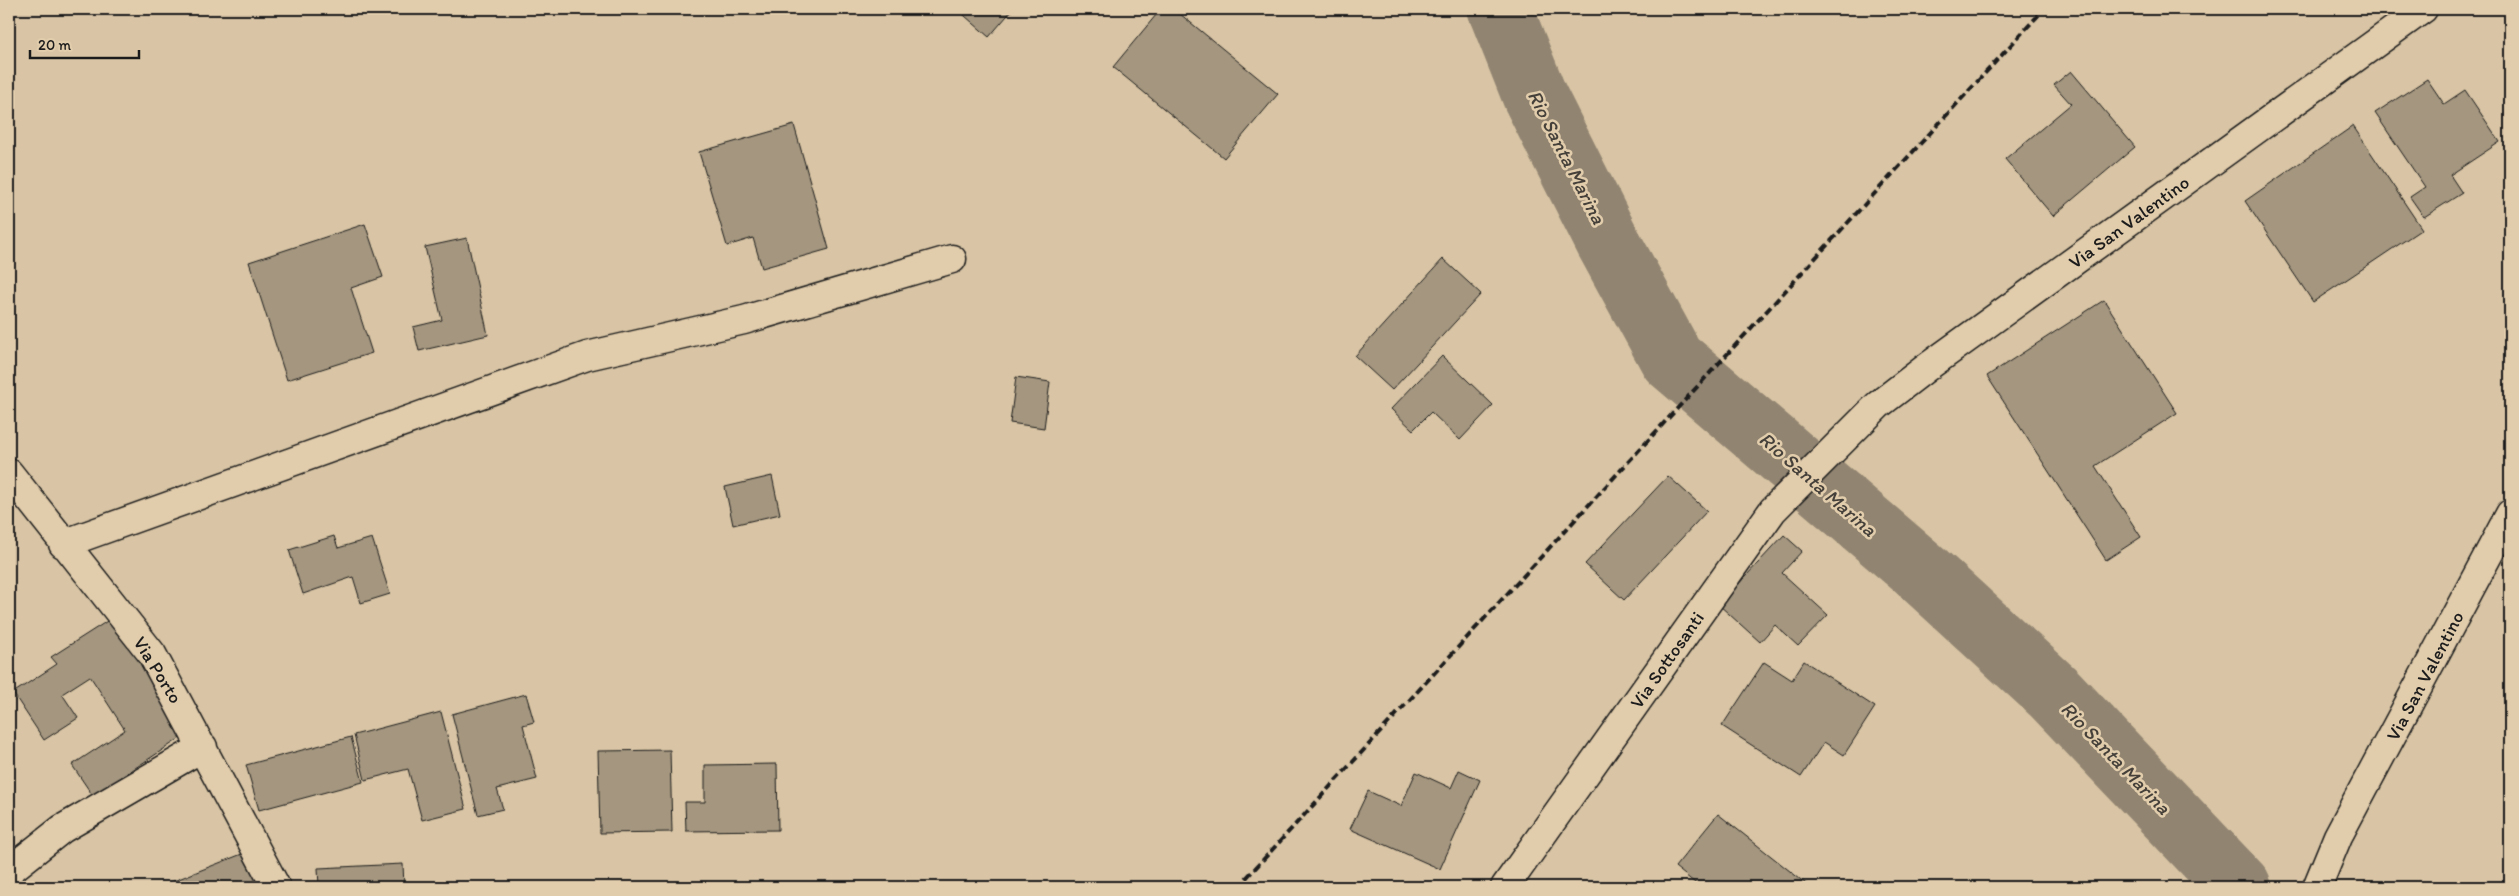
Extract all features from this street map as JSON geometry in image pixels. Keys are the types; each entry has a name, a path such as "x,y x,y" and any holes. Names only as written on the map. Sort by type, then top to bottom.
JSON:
{"street":[{"name":"Via San Valentino","path":"1841,443 1878,405 1926,368 2423,9"},
{"path":"63,544 588,356 744,320 952,260"},
{"name":"Via Sottosanti","path":"1505,887 1773,510 1841,443"},
{"name":"Via Porto","path":"9,473 63,544 152,654 276,887"},
{"name":"Via San Valentino","path":"2317,887 2338,836 2510,514"},
{"path":"9,871 62,829 202,747"}],"building":[{"path":"957,9 1013,9 989,37"},
{"path":"1161,9 1174,9 1278,94 1224,158 1113,67"},
{"path":"2071,71 2135,147 2053,216 2005,159 2071,104 2054,85"},
{"path":"2427,79 2444,104 2465,90 2500,142 2450,175 2462,193 2424,217 2410,197 2425,187 2375,113"},
{"path":"794,125 829,249 762,268 753,238 727,246 699,152"},
{"path":"2353,126 2422,229 2313,302 2245,201"},
{"path":"365,224 383,277 351,288 372,353 287,380 249,262"},
{"path":"467,238 488,335 419,351 413,327 442,320 425,247"},
{"path":"1443,259 1481,294 1392,390 1355,356"},
{"path":"2104,300 2177,413 2095,466 2141,537 2106,560 1987,376"},
{"path":"1442,356 1493,405 1460,440 1431,412 1413,430 1391,409"},
{"path":"1016,377 1050,382 1044,428 1010,423"},
{"path":"772,476 780,514 733,525 725,487"},
{"path":"1668,476 1707,511 1624,600 1585,564"},
{"path":"1784,535 1802,551 1782,573 1828,615 1798,646 1775,625 1760,642 1719,605"},
{"path":"334,536 338,548 372,538 390,594 361,603 353,577 303,594 289,550"},
{"path":"112,618 188,733 93,796 72,765 125,730 90,676 62,694 78,718 44,740 13,693 57,664 51,657"},
{"path":"1804,661 1875,707 1844,755 1824,742 1801,777 1722,726 1764,662 1792,680"},
{"path":"526,694 534,722 523,725 537,779 497,789 503,809 478,815 452,714"},
{"path":"441,712 466,809 422,820 408,769 365,780 354,735"},
{"path":"351,737 363,782 259,810 246,765"},
{"path":"670,750 672,832 600,833 598,751"},
{"path":"777,764 778,830 686,831 685,802 705,802 705,765"},
{"path":"1459,770 1480,780 1440,869 1350,829 1368,791 1401,806 1416,772 1451,788"},
{"path":"1718,814 1810,887 1700,887 1675,867"},
{"path":"252,850 267,887 173,887 171,882"},
{"path":"403,864 404,887 319,887 318,868"}],"waterway":[{"name":"Rio Santa Marina","path":"1500,9 1535,97 1607,240 1672,359 1922,572 2054,693 2239,887"}],"railway":[{"path":"1238,887 2044,9"}]}
